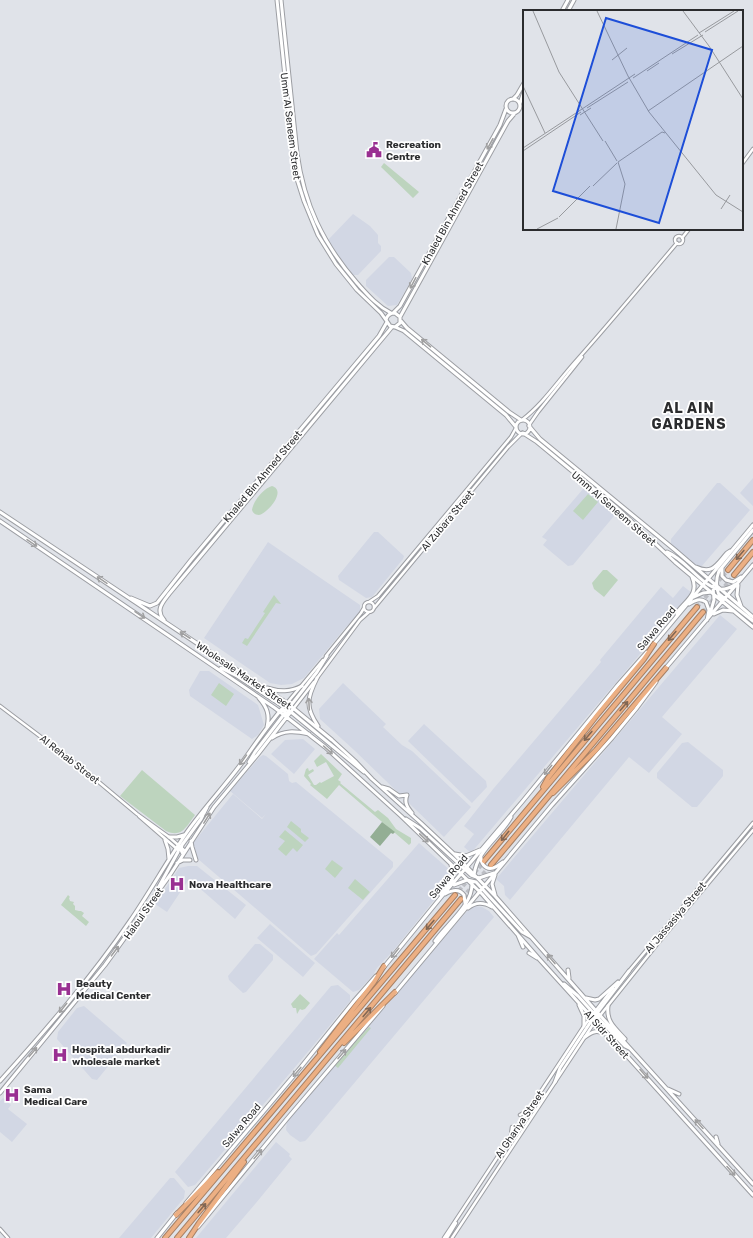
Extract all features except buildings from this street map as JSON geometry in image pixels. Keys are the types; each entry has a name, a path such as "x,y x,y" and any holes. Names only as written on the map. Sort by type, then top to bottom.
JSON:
{"highway":[{"path":"728,570 753,540"},
{"path":"734,575 753,552"},
{"name":"Salwa Road","path":"484,861 697,607"},
{"path":"491,865 703,612"},
{"path":"536,799 548,778 598,714 644,659 654,644"},
{"path":"541,804 560,788 596,750 666,668"},
{"name":"Salwa Road","path":"165,1238 455,896"},
{"path":"177,1238 461,899"},
{"path":"311,1066 325,1044 374,982 384,966"},
{"path":"333,1052 395,992"},
{"path":"189,1238 239,1170 253,1148"},
{"path":"176,1215 233,1158"}],"main road":[{"name":"Umm Al Seneem Street","path":"276,0 293,153 297,179 306,206 318,235 336,264 357,290 381,313 387,321"},
{"path":"563,10 568,0"},
{"path":"569,10 574,0"},
{"name":"Umm Al Seneem Street","path":"281,2 299,166 304,189 311,209 322,234 342,266 378,304 392,313"},
{"path":"281,2 285,10"},
{"path":"523,85 517,95 507,103 506,109 508,112 514,114 520,110 523,94"},
{"path":"513,99 517,100 520,105"},
{"name":"Khaled Bin Ahmed Street","path":"392,313 400,306 500,125 506,109"},
{"name":"Khaled Bin Ahmed Street","path":"400,319 508,121 514,114"},
{"path":"392,313 397,314 407,328 503,408 514,416 527,421 529,425 528,430 523,433 518,431 506,416 442,362 404,331 393,327 387,321 388,316 392,313"},
{"path":"393,327 399,325 400,319"},
{"name":"Khaled Bin Ahmed Street","path":"125,596 147,605 152,606 157,603 191,560 378,336 387,321"},
{"name":"Khaled Bin Ahmed Street","path":"170,625 160,613 160,608 163,602 267,475 393,327"},
{"path":"516,428 517,423 522,420"},
{"name":"Umm Al Seneem Street","path":"529,425 540,439 635,516 693,566 705,582"},
{"name":"Umm Al Seneem Street","path":"523,433 537,442 617,508 691,575 705,582"},
{"name":"Wholesale Market Street","path":"0,512 264,688 287,708"},
{"name":"Wholesale Market Street","path":"0,521 280,711 325,747 401,816 461,874"},
{"name":"Salwa Road","path":"156,1238 243,1136 465,868 507,824 514,811 753,525"},
{"path":"723,602 718,594 717,576 722,567 753,530"},
{"path":"693,566 705,570 711,569 727,553 732,551"},
{"path":"665,552 677,558 705,582 713,593 753,627"},
{"path":"189,1238 286,1120 552,805 636,709 666,668 753,565"},
{"path":"722,567 722,576 727,581 737,580 745,575"},
{"path":"677,616 678,611 695,590 695,584 691,575"},
{"path":"705,582 717,588 753,621"},
{"path":"717,588 728,588 739,582"},
{"path":"739,582 736,594 742,608"},
{"path":"709,618 714,603 713,593 717,588"},
{"path":"691,599 703,593 718,594 727,597 753,617"},
{"path":"682,610 694,600 701,599 708,604 709,608 706,621"},
{"path":"709,618 722,610 734,612"},
{"path":"280,711 287,708 317,672 327,656"},
{"path":"215,666 237,676 287,708 372,779"},
{"path":"317,678 310,692 308,703 310,712 320,730"},
{"path":"264,688 286,691 302,686"},
{"path":"256,695 268,713 266,729"},
{"name":"Haloul Street","path":"0,1093 66,1013 136,923 170,875 174,866 214,807 269,740 285,715 287,708 293,708"},
{"name":"Wholesale Market Street","path":"293,708 342,748 372,779 422,823 454,854 465,868"},
{"name":"Haloul Street","path":"0,1081 31,1047 96,966 130,921 169,860 179,848 186,834 209,802 233,774 280,711"},
{"path":"246,769 255,752 285,715"},
{"path":"269,740 279,734 289,731 310,735"},
{"path":"381,787 389,789 399,796 407,795 406,804 422,823"},
{"path":"153,897 179,848 201,819 209,802"},
{"path":"401,816 420,828 465,868"},
{"path":"169,837 177,837 186,834"},
{"path":"165,840 169,860"},
{"path":"191,841 196,860"},
{"path":"179,848 184,852"},
{"path":"481,852 481,862 487,868 495,867 506,860"},
{"path":"454,854 467,856 481,852"},
{"path":"429,951 470,896 477,861 481,852"},
{"path":"174,866 181,861 190,860"},
{"path":"437,902 438,897 453,878 450,863"},
{"name":"Al Sidr Street","path":"465,868 480,891 540,960 576,1000 598,1018 608,1035 753,1195"},
{"path":"450,886 458,882 486,876 496,872"},
{"path":"496,872 492,884 496,896"},
{"name":"Al Sidr Street","path":"461,874 473,879"},
{"path":"170,875 170,880"},
{"path":"473,879 484,887 516,927 532,937"},
{"name":"Al Sidr Street","path":"484,887 496,896 586,998 594,1014 598,1018"},
{"path":"442,896 452,890 460,891 465,897 464,906"},
{"path":"464,911 472,905 479,903 485,903 494,907"},
{"path":"133,931 136,923"},
{"path":"516,932 523,947"},
{"path":"529,953 540,960"},
{"path":"89,970 96,966"},
{"path":"568,970 570,980"},
{"path":"555,1082 560,1068 594,1014 629,970"},
{"path":"558,980 570,989 594,1014"},
{"path":"586,998 590,1000 598,999 618,982"},
{"path":"89,984 89,991"},
{"path":"576,1000 584,1016 584,1026"},
{"path":"608,1006 608,1019 629,1043 631,1048"},
{"path":"66,1013 73,1010"},
{"path":"598,1018 625,1046 631,1048"},
{"path":"585,1037 596,1031 600,1031 608,1035"},
{"name":"Al Sidr Street","path":"631,1048 753,1184"},
{"path":"25,1062 25,1067"},
{"path":"667,1088 680,1094"},
{"path":"716,1137 718,1146"}],"street":[{"path":"743,163 753,149"},
{"path":"529,425 588,348 677,243 682,243 682,238 688,230"},
{"path":"677,243 675,241 676,238 682,238"},
{"path":"522,420 535,409 588,348"},
{"name":"Al Zubara Street","path":"369,602 378,596 511,438 516,428"},
{"name":"Al Zubara Street","path":"374,608 511,443 523,433"},
{"path":"287,708 302,686 361,613 365,604 369,602 373,603 374,608 372,611 360,620 293,708"},
{"path":"364,608 369,612"},
{"name":"Al Rehab Street","path":"0,706 82,768 137,814 165,840 179,848"},
{"name":"Al Rehab Street","path":"137,814 169,837 179,848"},
{"name":"Al Jassasiya Street","path":"594,1014 618,982 687,902 725,854 753,823"},
{"name":"Al Jassasiya Street","path":"598,1018 753,830"},
{"path":"714,876 719,874"},
{"path":"688,907 688,912"},
{"path":"629,970 630,965"},
{"path":"631,977 636,976"},
{"name":"Al Ghariya Street","path":"444,1238 574,1040 594,1014"},
{"name":"Al Ghariya Street","path":"452,1238 598,1018"},
{"path":"569,1043 574,1040"},
{"path":"520,1114 530,1108"},
{"path":"510,1138 512,1127"},
{"path":"516,1142 520,1141"},
{"path":"447,1238 453,1229 458,1216"},
{"path":"0,1229 8,1238"}],"shaded area":[{"path":"353,214 370,226 378,235 378,243 381,246 381,251 358,275 352,275 327,241"},
{"path":"389,257 394,257 411,273 412,279 397,305 388,306 366,286 366,280"},
{"path":"753,478 753,506 740,493"},
{"path":"717,483 720,483 750,510 699,568 673,547 671,544 671,539"},
{"path":"583,489 588,489 613,510 614,516 573,565 568,566 543,545 547,540 542,537"},
{"path":"374,532 378,532 404,556 372,597 366,598 339,580 338,576"},
{"path":"268,542 360,605 360,613 345,628 304,678 292,684 281,685 270,683 204,638"},
{"path":"683,586 692,593 471,853 464,847 474,834 464,826 494,788 601,662 600,660 661,587 673,598"},
{"path":"720,615 737,629 662,717 682,734 649,773 629,757 510,900 505,895 504,886 496,879"},
{"path":"200,671 209,671 258,705 264,725 258,735 252,739 190,696 189,690"},
{"path":"343,683 386,724 383,727 402,745 412,751 471,807 444,837 320,719 319,709"},
{"path":"424,724 486,781 487,787 472,803 408,741"},
{"path":"303,739 315,749 294,774 271,754 285,740"},
{"path":"688,742 723,770 723,776 697,807 692,807 657,778 657,773 682,743"},
{"path":"263,755 288,774 289,781 292,783 296,782 393,862 393,867 316,954 311,956 198,859 193,843 233,794 262,819 266,814 262,818 230,791"},
{"path":"419,843 452,872 452,878 393,951 377,968 373,975 359,990 353,992 314,959 337,933 339,935"},
{"path":"197,866 246,905 235,919 189,879 167,912 155,904 179,868"},
{"path":"475,906 482,907 489,911 494,917 308,1138 305,1141 300,1142 290,1135 286,1130 287,1121 424,960 470,908"},
{"path":"270,924 315,963 303,977 257,938"},
{"path":"255,944 260,944 273,955 273,960 246,992 243,993 229,980 228,976"},
{"path":"338,985 350,995 350,1001 195,1185 188,1187 175,1172 331,986"},
{"path":"84,1006 127,1043 97,1080 92,1079 57,1039 58,1032 77,1008"},
{"path":"3,1098 11,1105 8,1109 27,1124 12,1142 0,1132 0,1101"},
{"path":"276,1142 290,1154 289,1156 292,1159 256,1203 226,1238 196,1238"},
{"path":"170,1178 174,1178 185,1191 184,1198 151,1238 119,1238"}],"green space":[{"path":"384,163 419,192 413,198 381,167"},
{"path":"272,486 278,493 274,502 262,514 255,514 252,510 254,503 262,492"},
{"path":"588,494 598,502 583,520 573,511"},
{"path":"603,570 607,570 618,580 604,597 594,589 592,583"},
{"path":"274,595 281,604 276,603 247,646 242,643 245,638 248,639 265,613 263,612"},
{"path":"219,683 234,694 226,706 211,695"},
{"path":"321,754 342,774 338,780 341,782 340,783 375,812 378,810 388,818 396,829 411,838 411,843 409,845 339,785 327,799 310,785 311,784 304,776 306,769 308,768 309,771 313,769 314,771 308,775 314,785 334,776 326,762 317,767 314,761"},
{"path":"142,770 195,815 180,832 171,833 166,831 120,796"},
{"path":"291,821 309,838 305,842 287,827"},
{"path":"382,822 395,832 393,834 391,833 380,846 370,837"},
{"path":"285,830 303,845 297,852 293,848 286,856 278,849 285,841 279,837"},
{"path":"332,860 343,868 335,878 325,869"},
{"path":"355,879 370,892 363,900 348,888"},
{"path":"68,895 70,897 70,901 74,902 73,904 75,906 75,910 84,913 82,916 89,922 86,926 61,905"},
{"path":"300,994 310,1003 305,1009 300,1009 297,1014 296,1008 293,1008 291,1004"},
{"path":"369,1027 371,1028 338,1068 334,1065"}],"tunnel":[{"path":"715,585 728,570"},
{"path":"721,591 734,575"},
{"path":"697,607 711,591"},
{"path":"703,612 715,597"},
{"path":"455,895 484,862"},
{"path":"463,897 490,866"}],"place":[{"name":"Recreation Centre","path":"374,150"},
{"name":"Nova Healthcare","path":"177,884"},
{"name":"Beauty Medical Center","path":"64,989"},
{"name":"Hospital abdurkadir wholesale market","path":"60,1055"},
{"name":"Sama Medical Care","path":"12,1095"}],"district":[{"name":"AL AIN GARDENS","path":"689,416"}]}
